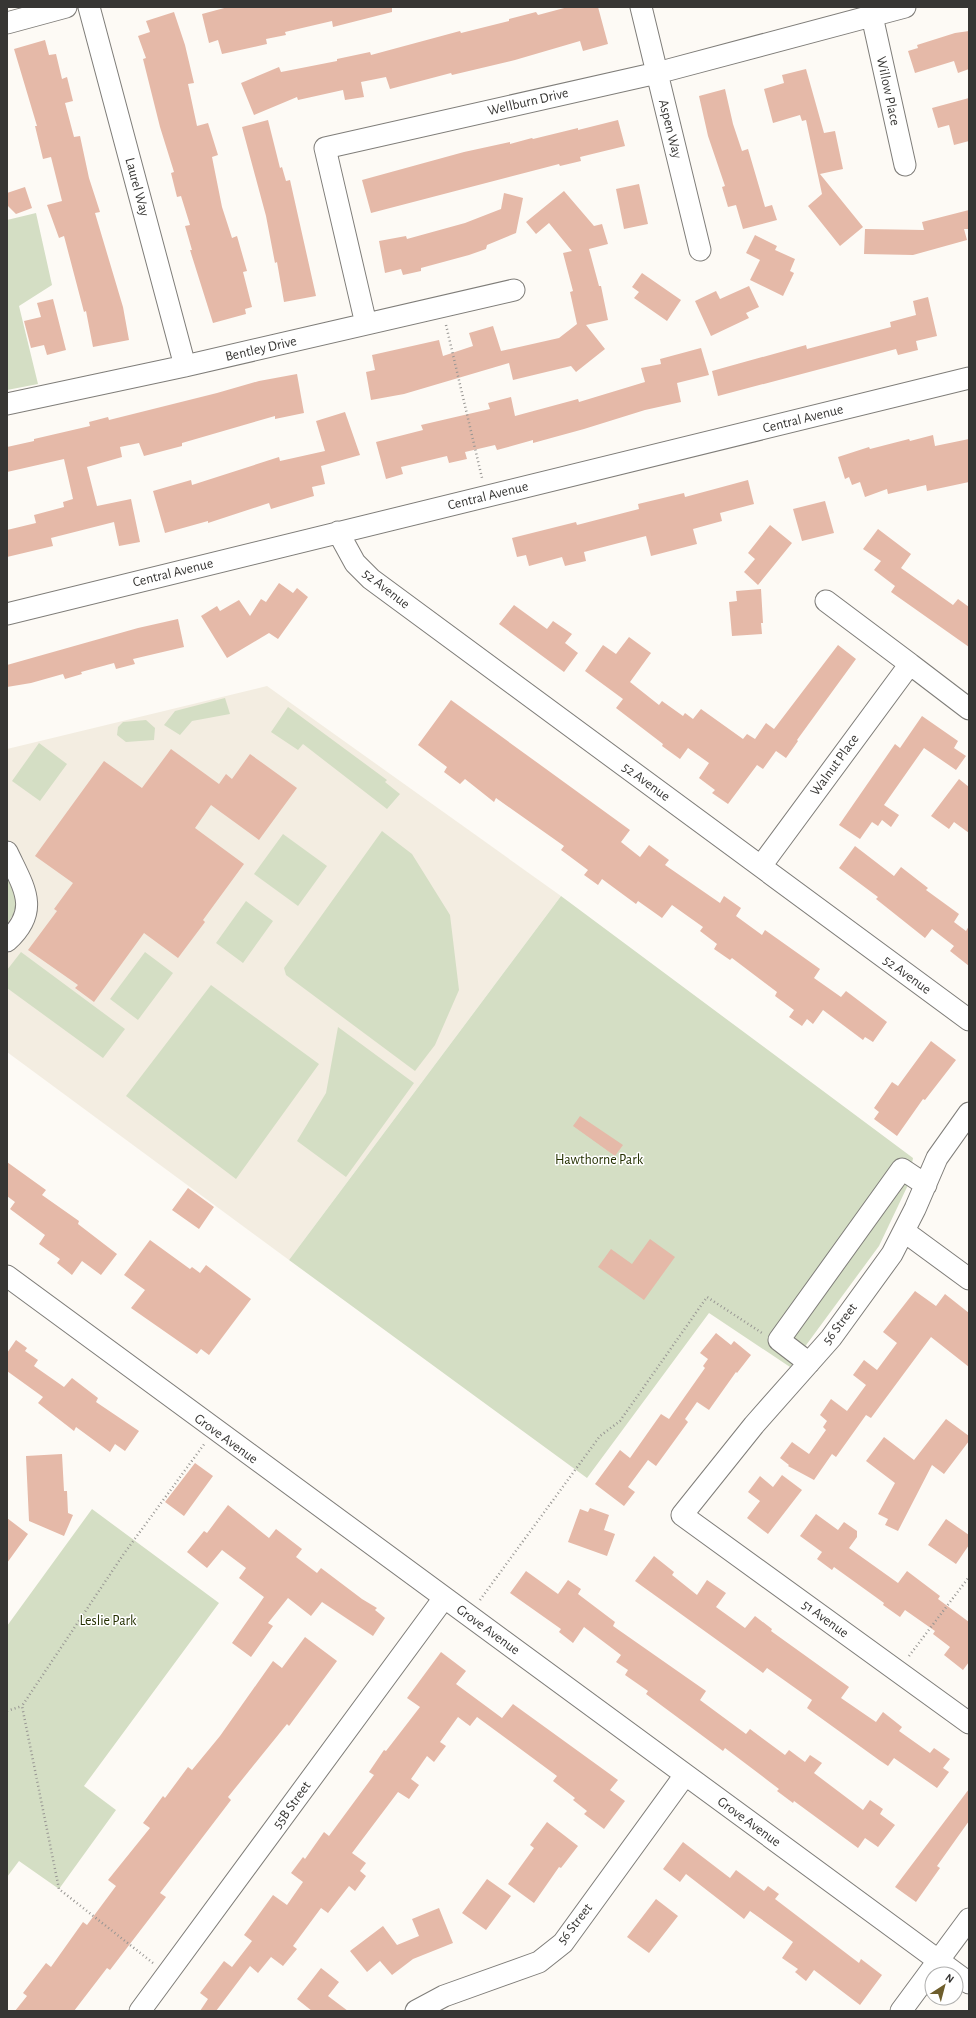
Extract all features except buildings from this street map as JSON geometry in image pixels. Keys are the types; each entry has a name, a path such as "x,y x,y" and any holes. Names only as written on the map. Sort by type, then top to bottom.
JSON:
{"street":[{"path":"7,23 66,7"},
{"name":"Laurel Way","path":"89,7 185,366"},
{"name":"Aspen Way","path":"641,7 700,250"},
{"name":"Wellburn Drive","path":"366,324 325,148 657,73 905,7"},
{"name":"Willow Place","path":"872,16 904,165"},
{"name":"Bentley Drive","path":"7,404 185,366 514,290"},
{"name":"Central Avenue","path":"7,614 969,378"},
{"name":"52 Avenue","path":"338,532 355,563 371,579 969,1020"},
{"path":"826,601 969,709"},
{"name":"Walnut Place","path":"760,866 910,664"},
{"path":"7,852 24,888 27,903 25,918 18,931 7,941"},
{"name":"56 Street","path":"682,1515 754,1425 831,1338 892,1254 905,1232 937,1158 969,1113"},
{"path":"809,1363 779,1340 902,1169 926,1185"},
{"path":"905,1232 969,1279"},
{"name":"Grove Avenue","path":"7,1276 214,1430 969,1983"},
{"name":"51 Avenue","path":"682,1515 969,1723"},
{"name":"55B Street","path":"140,2011 444,1598"},
{"name":"56 Street","path":"416,2011 444,1996 539,1962 564,1942 685,1775"},
{"path":"901,2011 969,1919"}],"path":[{"path":"445,323 486,496"},
{"path":"468,1616 600,1436 620,1421 707,1297 755,1330 779,1340"},
{"path":"7,1711 22,1706 123,1555 214,1430"},
{"path":"908,1658 969,1577"},
{"path":"22,1706 59,1889 167,1973"}],"shaded area":[{"path":"267,686 561,896 289,1260 7,1052 7,749"}],"green space":[{"path":"36,213 52,285 19,306 38,384 7,390 7,220"},
{"path":"225,698 230,714 192,721 180,735 164,725 175,711"},
{"path":"288,707 387,780 385,782 400,794 387,809 303,744 298,750 271,732"},
{"path":"146,720 155,728 154,740 126,742 117,735 118,727 123,722"},
{"path":"39,743 67,764 40,801 12,781"},
{"path":"382,831 412,854 450,915 459,990 435,1045 415,1071 286,975 284,968"},
{"path":"283,834 327,866 298,906 254,874"},
{"path":"7,872 15,893 16,904 15,910 7,924"},
{"name":"Hawthorne Park","path":"561,896 913,1158 908,1185 879,1246 790,1367 709,1313 587,1478 289,1260"},
{"path":"246,901 273,921 243,963 216,943"},
{"path":"21,952 125,1029 103,1058 7,988 7,970"},
{"path":"145,952 173,973 138,1020 110,999"},
{"path":"211,985 319,1064 236,1179 126,1096"},
{"path":"338,1027 414,1083 346,1177 297,1141 326,1093"},
{"name":"Leslie Park","path":"92,1509 219,1603 84,1786 116,1810 59,1889 19,1861 7,1877 7,1626"}]}
